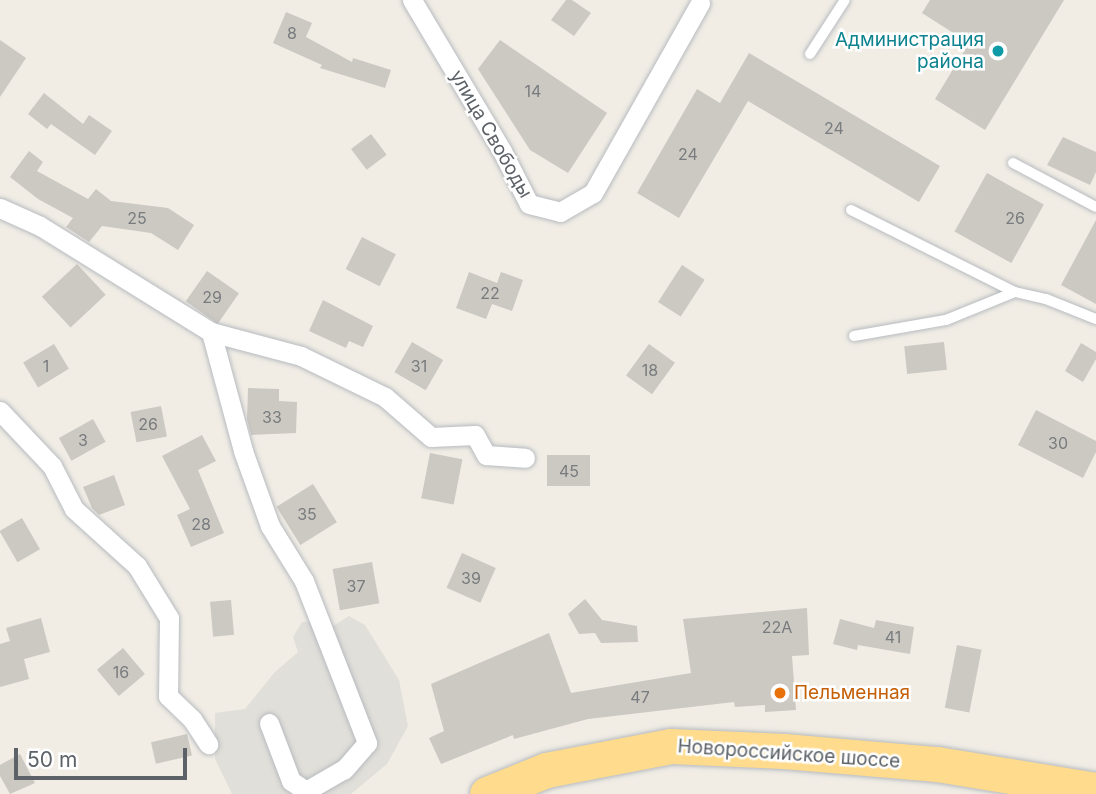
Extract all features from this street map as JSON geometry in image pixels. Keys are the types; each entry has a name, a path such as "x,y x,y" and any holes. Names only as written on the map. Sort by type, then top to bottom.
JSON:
{"highway":[{"name":"Новороссийское шоссе","path":"487,794 546,770 671,746 784,751 937,764 1096,790"}],"street":[{"name":"улица Свободы","path":"412,0 502,151 529,204 560,212 593,193 700,3"},
{"path":"0,208 40,226 211,332 301,356 385,397 431,437 475,435 486,455 525,458"},
{"path":"211,332 243,451 270,526 304,581 367,743 344,769 306,791 291,781 269,723"},
{"path":"0,411 52,466 75,509 137,566 169,618 168,696 192,719 208,744"}],"lane":[{"path":"810,54 845,0"},
{"path":"1013,163 1096,207"},
{"path":"851,210 1015,292 1046,299 1096,319"},
{"path":"854,336 946,320 1015,292"}],"shaded area":[{"path":"349,616 365,625 399,680 408,726 387,764 351,794 232,794 215,759 215,713 245,709 274,673 298,652 293,637 302,622 316,621 317,636"}],"building":[{"path":"566,0 572,0 591,13 574,36 551,20"},
{"name":"Администрация района","path":"930,0 1064,0 985,130 935,99 969,43 922,13"},
{"path":"286,12 312,23 306,37 352,62 353,58 391,70 385,88 320,68 322,65 273,43"},
{"path":"0,40 26,58 0,97"},
{"path":"500,40 607,113 568,173 530,150 478,69"},
{"path":"749,53 940,166 919,202 748,101 679,218 637,193 697,89 720,103"},
{"path":"44,93 83,124 89,115 112,131 95,155 51,124 47,129 28,114"},
{"path":"371,134 387,155 367,170 351,149"},
{"path":"1063,137 1096,152 1096,172 1090,185 1047,165"},
{"path":"29,151 43,162 37,171 88,199 96,189 111,201 168,208 194,225 178,250 151,233 102,226 89,242 66,227 73,218 38,199 10,177"},
{"path":"987,173 1044,205 1011,263 955,232"},
{"path":"1096,220 1096,304 1061,285"},
{"path":"362,237 396,254 380,286 346,269"},
{"path":"77,264 106,295 71,327 42,297"},
{"path":"682,265 705,280 681,317 658,302"},
{"path":"207,271 239,293 218,324 186,301"},
{"path":"469,272 497,283 501,272 523,280 512,311 492,304 486,319 456,308"},
{"path":"323,300 373,326 363,347 349,341 346,348 309,331"},
{"path":"412,342 443,360 426,390 394,372"},
{"path":"944,342 947,370 907,374 904,346"},
{"path":"1081,343 1096,352 1096,359 1083,382 1065,371"},
{"path":"54,344 69,369 38,387 23,363"},
{"path":"649,344 675,363 652,394 626,376"},
{"path":"248,388 279,389 279,401 297,402 296,433 251,435 247,419"},
{"path":"161,406 167,436 136,442 131,412"},
{"path":"1036,410 1096,441 1096,452 1083,478 1018,445"},
{"path":"93,419 106,442 71,461 59,438"},
{"path":"202,435 216,461 198,470 224,533 191,547 177,515 190,509 162,456"},
{"path":"430,453 462,459 454,504 421,498"},
{"path":"547,455 590,455 590,486 547,486"},
{"path":"114,475 125,505 99,515 92,508 83,487"},
{"path":"313,484 337,522 300,545 277,507"},
{"path":"22,518 40,549 17,562 0,531"},
{"path":"462,553 496,568 480,603 447,588"},
{"path":"372,562 379,603 340,610 333,569"},
{"path":"585,599 602,620 637,626 638,642 601,643 595,633 579,634 568,614"},
{"path":"231,600 234,635 213,637 210,602"},
{"path":"807,608 809,655 792,656 796,710 765,712 765,705 735,707 734,702 588,719 514,739 513,735 441,764 429,738 444,731 431,684 549,633 571,693 691,673 683,619"},
{"path":"41,618 50,652 24,659 29,679 0,687 0,644 10,641 6,628"},
{"path":"840,619 874,628 876,620 914,627 910,654 858,645 857,650 833,644"},
{"path":"957,645 982,650 969,713 945,708"},
{"path":"123,648 145,674 119,696 97,670"},
{"path":"187,734 192,755 156,764 151,742"},
{"path":"20,754 35,783 10,794 0,776 0,765"}],"place":[{"name":"Администрация района","path":"998,51"},
{"name":"Пельменная","path":"780,693"}]}
